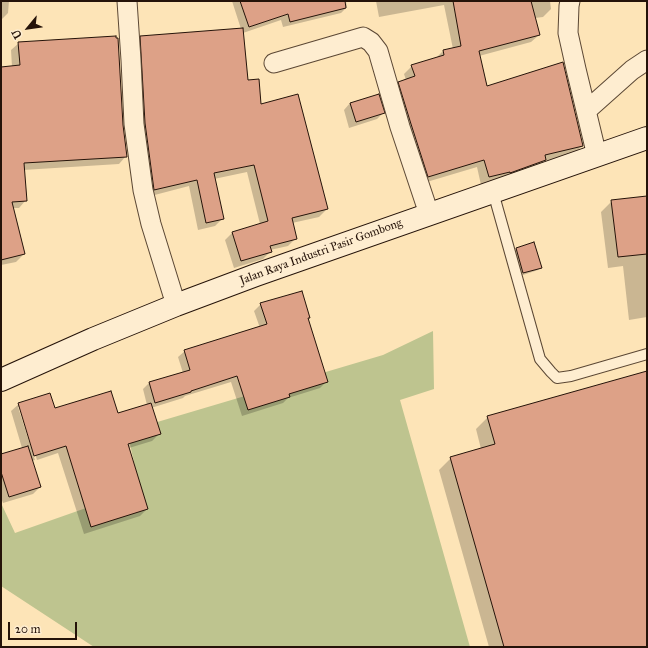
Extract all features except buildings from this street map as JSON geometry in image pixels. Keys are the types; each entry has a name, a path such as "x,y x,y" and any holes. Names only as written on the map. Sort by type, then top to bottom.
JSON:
{"main road":[{"name":"Jalan Raya Industri Pasir Gombong","path":"1,380 93,339 256,275 647,138"}],"street":[{"path":"127,1 134,124 143,190 151,224 176,306"},
{"path":"570,1 568,34 597,156"},
{"path":"274,63 363,37 371,42 378,51 400,127 429,214"},
{"path":"586,112 632,70 647,60"}],"lane":[{"path":"493,192 540,359 551,372 557,378 571,376 647,354"}],"green space":[{"path":"433,331 434,389 400,400 470,647 94,647 1,586 1,503 15,533 140,489 127,431 383,355"}]}
